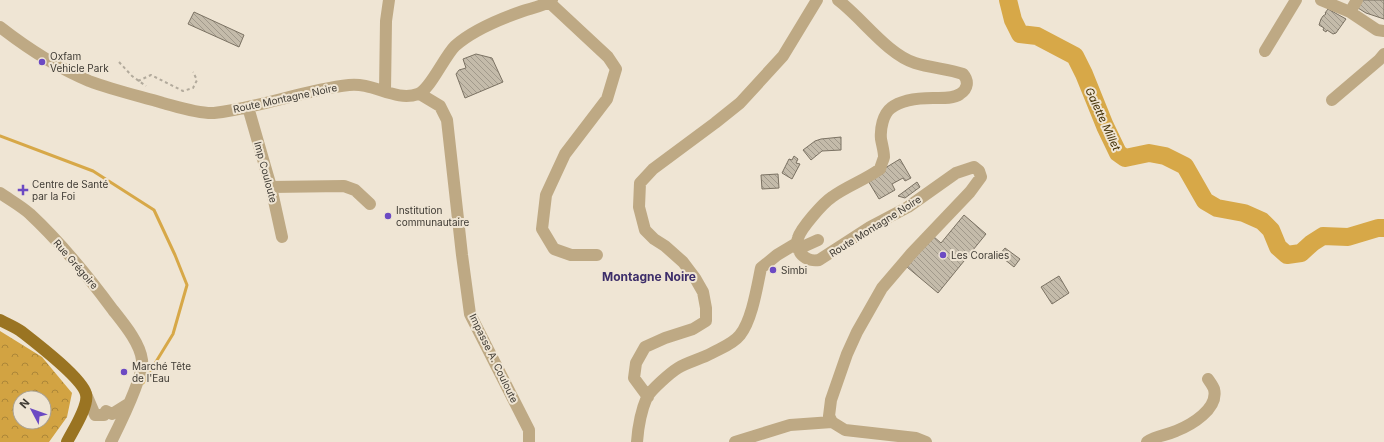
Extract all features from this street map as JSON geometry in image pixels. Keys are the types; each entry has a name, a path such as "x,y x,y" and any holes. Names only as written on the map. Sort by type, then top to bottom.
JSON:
{"main road":[{"path":"0,320 20,331 68,370 83,387 86,394 84,408 67,442"}],"street":[{"path":"385,91 386,21 389,0"},
{"path":"648,397 634,378 636,363 645,346 694,329 706,321 706,308 703,292 683,262 645,230 639,207 640,184 653,169 740,103 783,56 817,0"},
{"path":"636,442 638,427 648,397 662,381 678,368 730,344 740,335 748,318 756,293 761,268 797,240 813,216 830,198 880,169 884,159 881,129 885,115 890,108 899,103 909,101 929,98 946,98 959,95 967,87 968,82 964,74 914,63 901,56 881,40 838,0"},
{"path":"1265,51 1296,0"},
{"path":"1322,0 1350,12 1377,30 1384,30"},
{"path":"1350,12 1357,0"},
{"path":"420,94 430,85 442,64 455,47 471,35 497,21 550,1 608,57 616,68 607,99 565,154 546,195 542,229 554,249 571,255 597,255"},
{"name":"Route Montagne Noire","path":"0,27 11,36 55,64 90,81 190,110 212,113 248,107 305,92 351,84 369,86 399,96 420,94"},
{"path":"1332,100 1384,54"},
{"name":"Impasse A. Couloute","path":"420,94 440,106 447,120 470,314 529,430 529,442"},
{"name":"Imp Couloute","path":"248,107 271,188 282,237"},
{"name":"Route Montagne Noire","path":"797,240 802,255 810,260 820,260 870,228 908,207 956,173 974,167 979,171 981,176 970,192 911,254 882,288 857,332 840,374 829,408 829,416 832,422"},
{"path":"271,188 344,186 355,190 370,204"},
{"name":"Rue Grégoire","path":"0,193 28,213 60,244 93,283 130,332 138,348 142,359 142,366 129,403 111,442"},
{"path":"797,240 818,240"},
{"path":"1147,442 1154,437 1181,429 1197,420 1210,409 1215,398 1214,388 1208,379"},
{"path":"86,394 95,415 104,415 106,411 112,414 116,413 129,403"},
{"path":"735,442 790,425 832,422 845,430 916,438 926,442"}],"path":[{"path":"119,62 132,76 150,89"},
{"path":"138,81 151,75 183,91 193,88 197,80 193,72"}],"green space":[{"path":"0,331 42,357 72,393 67,417 49,442 0,442"}],"building":[{"path":"1359,0 1384,0 1384,19 1366,13 1358,8"},
{"path":"1328,9 1346,19 1336,33 1333,34 1327,30 1326,32 1323,30 1324,28 1319,25"},
{"path":"194,12 244,35 239,47 188,24"},
{"path":"476,54 492,58 503,82 465,98 456,74 459,70 466,68 463,59"},
{"path":"841,137 841,150 822,151 811,160 803,150 815,141"},
{"path":"794,156 798,159 796,163 800,164 792,179 782,173 789,159 792,160"},
{"path":"900,159 911,178 905,181 903,178 892,184 895,190 879,199 867,179"},
{"path":"778,174 779,188 762,189 761,175"},
{"path":"917,182 920,187 905,198 898,196"},
{"name":"Les Coralies","path":"964,215 986,234 938,293 907,267 933,236 941,243"},
{"path":"1005,248 1020,259 1014,267 999,255"},
{"path":"1059,276 1069,293 1052,304 1041,287"}],"waterway":[{"name":"Galette Millet","path":"1008,0 1013,20 1020,34 1037,36 1075,56 1118,153 1125,158 1149,153 1165,156 1185,166 1205,201 1217,208 1244,213 1262,221 1271,230 1278,247 1287,255 1301,253 1323,236 1348,237 1378,228 1384,228"},
{"path":"0,136 93,171 154,210 187,285 173,334 143,383"}],"place":[{"name":"Oxfam Vehicle Park","path":"42,62"},
{"name":"Centre de Santé par la Foi","path":"23,190"},
{"name":"Institution communautaire","path":"388,216"},
{"name":"Les Coralies","path":"943,255"},
{"name":"Simbi","path":"773,270"},
{"name":"Marché Tête de l'Eau","path":"124,372"}],"district":[{"name":"Montagne Noire","path":"649,277"}]}
